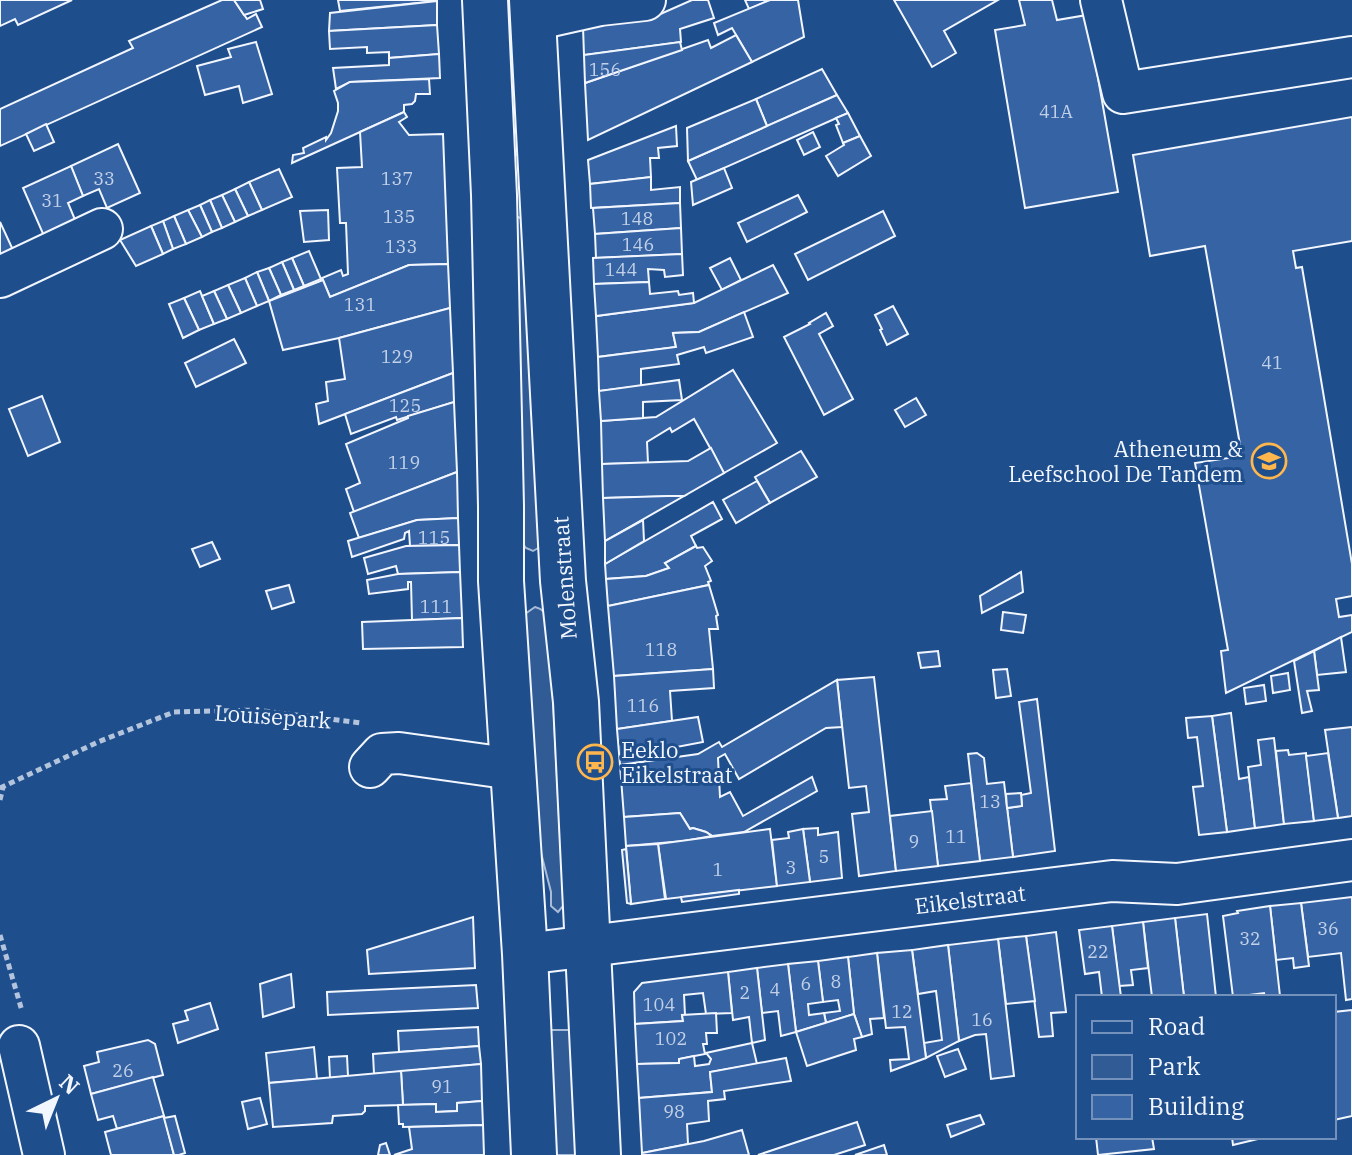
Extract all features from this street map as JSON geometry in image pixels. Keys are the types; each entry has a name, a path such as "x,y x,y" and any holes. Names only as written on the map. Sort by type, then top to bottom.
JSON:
{"main road":[{"path":"485,0 494,195 501,581 525,954 534,1155"},
{"name":"Molenstraat","path":"532,10 563,581 576,702 598,1155"}],"street":[{"path":"532,10 645,0"},
{"path":"1101,0 1123,93 1352,57"},
{"path":"0,277 102,229"},
{"path":"370,767 382,754 399,753 514,769"},
{"name":"Eikelstraat","path":"525,954 1112,881 1177,884 1352,860"},
{"path":"19,1046 44,1155"}],"path":[{"name":"Louisepark","path":"0,800 1,787 98,742 174,712 256,710 367,723"},
{"path":"0,935 26,1024 19,1046"}],"green space":[{"path":"497,0 519,0 522,150 516,155 508,152"},
{"path":"518,217 525,220 540,547 533,551 520,540 510,220"},
{"path":"535,607 544,612 549,621 563,895 563,906 558,912 551,906 551,892 539,845 525,614"},
{"path":"542,1030 570,1030 577,1155 548,1155"}],"building":[{"path":"0,0 72,0 18,25 15,19 0,26"},
{"path":"222,0 234,0 247,19 256,14 262,27 0,146 0,109 133,48 129,41"},
{"path":"234,0 260,0 263,9 244,15"},
{"path":"338,0 437,0 437,1 340,11"},
{"path":"692,0 708,0 714,18 680,29 681,42 584,55 583,27 656,16"},
{"path":"745,0 770,0 749,9"},
{"path":"770,0 798,0 804,37 752,62 732,28 718,35 714,23"},
{"path":"894,0 998,0 944,31 956,53 932,67"},
{"path":"1019,0 1052,0 1057,20 1087,15 1118,192 1025,208 995,30 1025,25"},
{"path":"437,1 437,25 329,31 330,13"},
{"path":"437,25 439,54 389,58 389,52 367,53 367,47 330,49 329,31"},
{"path":"736,35 752,62 588,140 585,83 708,40 711,48"},
{"path":"256,42 272,94 243,103 239,86 205,95 197,66 231,57 228,49"},
{"path":"680,42 682,50 585,83 584,55"},
{"path":"439,54 440,78 350,82 336,89 333,68 389,65 389,58"},
{"path":"822,69 837,95 767,126 756,99"},
{"path":"429,79 430,94 416,94 412,104 404,105 404,112 292,163 293,155 304,153 303,148 326,137 326,140 331,133 338,111 334,91 350,82"},
{"path":"837,95 848,113 697,180 688,161"},
{"path":"756,99 767,126 688,161 687,128"},
{"path":"404,112 407,117 399,122 409,135 443,134 448,264 409,265 330,297 322,278 341,270 343,276 348,274 346,223 340,223 337,168 362,167 360,132"},
{"path":"848,113 860,136 843,143 836,118"},
{"path":"1352,117 1352,241 1293,251 1296,268 1302,267 1352,564 1352,596 1336,599 1339,617 1352,615 1352,632 1226,693 1221,651 1228,650 1195,463 1242,456 1205,246 1150,256 1133,155"},
{"path":"46,124 54,142 34,151 26,134"},
{"path":"676,126 677,146 658,148 659,158 650,158 651,177 590,184 588,160"},
{"path":"813,132 820,147 804,155 797,140"},
{"path":"860,136 871,156 838,176 826,156 843,143"},
{"path":"118,144 140,193 107,208 99,189 83,196 71,166"},
{"path":"71,166 83,196 68,203 76,222 44,236 23,188"},
{"path":"724,168 732,188 693,205 691,182"},
{"path":"279,169 292,197 262,210 249,182"},
{"path":"651,177 651,190 680,187 680,203 591,208 590,184"},
{"path":"249,182 262,210 248,216 235,189"},
{"path":"235,189 248,216 235,222 222,195"},
{"path":"222,195 235,222 222,228 210,200"},
{"path":"798,195 807,212 747,242 738,223"},
{"path":"210,200 222,228 212,232 200,205"},
{"path":"680,203 681,228 595,234 593,208"},
{"path":"200,205 212,232 202,237 188,210"},
{"path":"188,210 202,237 186,244 174,216"},
{"path":"328,210 329,240 304,242 300,211"},
{"path":"883,211 895,236 808,280 795,254"},
{"path":"174,216 186,244 173,249 163,221"},
{"path":"163,221 173,249 163,254 151,226"},
{"path":"0,222 13,250 0,256"},
{"path":"151,226 163,254 136,266 120,240"},
{"path":"681,228 682,254 596,258 595,234"},
{"path":"309,251 321,279 304,286 292,258"},
{"path":"682,254 683,275 665,277 664,270 648,269 649,282 594,284 593,258"},
{"path":"292,258 304,286 294,290 282,262"},
{"path":"730,258 741,280 722,290 710,268"},
{"path":"282,262 294,290 281,295 269,268"},
{"path":"448,264 450,308 283,350 269,301 323,280 330,297 409,265"},
{"path":"773,265 788,293 699,332 673,333 676,347 598,357 596,316 694,303"},
{"path":"269,268 281,295 269,301 257,272"},
{"path":"257,272 269,301 257,306 245,278"},
{"path":"245,278 257,306 241,313 228,285"},
{"path":"649,282 650,294 693,293 694,303 596,316 594,284"},
{"path":"228,285 241,313 227,319 214,291"},
{"path":"200,291 214,324 199,330 184,298"},
{"path":"214,291 227,319 214,324 202,296"},
{"path":"184,298 199,330 183,338 169,304"},
{"path":"893,306 908,334 887,345 875,315"},
{"path":"450,308 453,373 319,424 316,404 328,401 326,382 345,379 339,338"},
{"path":"744,312 753,337 706,353 704,347 677,355 679,364 641,369 641,386 599,391 598,357 676,347 673,333 699,332"},
{"path":"826,313 833,326 819,334 853,399 824,415 784,337"},
{"path":"234,339 246,363 196,387 185,363"},
{"path":"733,370 777,443 724,473 694,419 672,432 670,428 647,442 648,463 602,464 601,421 656,417"},
{"path":"453,373 454,402 397,420 396,417 351,434 345,414"},
{"path":"679,380 682,400 643,402 643,418 601,421 599,391"},
{"path":"42,396 60,442 28,456 9,409"},
{"path":"916,398 926,415 905,427 895,410"},
{"path":"454,402 457,472 354,512 346,489 360,483 346,444 408,416"},
{"path":"711,448 724,473 684,496 603,498 602,464 688,461"},
{"path":"801,451 817,477 770,503 755,477"},
{"path":"457,472 458,518 417,520 359,538 350,513"},
{"path":"757,481 770,503 736,523 723,500"},
{"path":"684,496 605,541 603,498"},
{"path":"713,502 722,519 691,536 696,546 665,563 669,568 646,576 606,579 605,564"},
{"path":"458,518 459,545 410,546 409,531 404,539 352,557 348,541 417,520"},
{"path":"643,520 644,541 605,564 605,541"},
{"path":"212,542 220,559 200,567 192,549"},
{"path":"459,545 460,572 398,574 396,566 368,574 364,558 406,546"},
{"path":"696,546 703,547 712,561 705,566 711,581 709,585 608,606 606,579 646,576 669,568 665,563"},
{"path":"460,572 462,618 412,620 411,582 408,582 408,589 369,594 367,580 398,574"},
{"path":"1021,572 1023,592 982,613 980,596"},
{"path":"289,585 294,602 272,609 266,591"},
{"path":"709,585 718,615 718,629 709,629 713,669 614,676 608,606"},
{"path":"1003,612 1026,615 1023,633 1001,630"},
{"path":"462,618 463,647 363,649 362,622"},
{"path":"1341,637 1346,672 1317,675 1314,651"},
{"path":"938,651 940,666 921,668 918,653"},
{"path":"1314,651 1319,690 1307,691 1312,711 1302,713 1294,661"},
{"path":"713,669 714,688 670,691 672,721 617,729 614,676"},
{"path":"1007,669 1011,696 996,698 993,670"},
{"path":"1288,673 1290,690 1273,693 1271,676"},
{"path":"874,677 896,871 859,876 852,814 869,812 866,786 849,788 837,680"},
{"path":"837,680 842,727 826,728 739,779 725,754 718,758 720,797 730,792 743,816 812,777 817,791 744,832 712,836 690,829 680,813 624,817 620,765 698,754 719,742 722,747"},
{"path":"1264,685 1266,701 1246,704 1244,688"},
{"path":"1037,699 1055,851 1013,857 1007,808 1022,806 1021,795 1031,793 1019,702"},
{"path":"1231,713 1239,779 1249,777 1255,828 1227,832 1212,716"},
{"path":"1212,716 1227,832 1199,835 1193,787 1203,786 1197,737 1188,738 1186,718"},
{"path":"698,717 703,742 666,749 667,758 620,765 617,729"},
{"path":"1352,727 1352,816 1338,818 1325,730"},
{"path":"1274,738 1284,824 1255,828 1248,767 1261,765 1258,740"},
{"path":"1288,750 1289,755 1306,753 1314,821 1284,824 1276,751"},
{"path":"977,753 984,758 987,784 1004,782 1013,857 980,861 968,754"},
{"path":"1328,753 1338,818 1314,821 1306,756"},
{"path":"971,783 980,861 938,866 930,800 947,799 945,786"},
{"path":"1021,793 1022,806 1007,808 1006,794"},
{"path":"932,811 938,866 896,871 890,816"},
{"path":"680,813 690,829 712,836 626,846 624,817"},
{"path":"818,828 818,835 838,832 842,878 810,882 803,829"},
{"path":"770,829 777,886 666,899 658,844"},
{"path":"803,829 810,882 777,886 772,840 789,838 788,832"},
{"path":"658,844 665,899 631,904 626,846"},
{"path":"626,849 631,904 627,903 622,850"},
{"path":"739,890 739,894 682,902 681,897"},
{"path":"1352,897 1352,999 1346,1000 1341,953 1308,957 1301,903"},
{"path":"1301,903 1309,966 1294,968 1293,958 1276,960 1270,906"},
{"path":"1270,906 1280,995 1233,995 1223,916"},
{"path":"1207,914 1216,995 1184,995 1175,918"},
{"path":"473,917 475,968 369,974 367,950"},
{"path":"1175,918 1184,995 1152,995 1143,922"},
{"path":"1143,922 1148,968 1131,970 1133,985 1119,986 1112,926"},
{"path":"1112,926 1121,995 1102,995 1099,972 1085,974 1079,930"},
{"path":"1056,932 1066,1012 1051,1013 1053,1036 1039,1037 1026,936"},
{"path":"1026,936 1035,1001 1006,1004 998,939"},
{"path":"998,939 1014,1076 991,1079 986,1034 959,1041 948,945"},
{"path":"948,945 959,1041 926,1058 924,1043 942,1040 936,991 918,994 912,950"},
{"path":"912,950 926,1058 891,1071 890,1060 909,1059 905,1027 886,1028 877,953"},
{"path":"877,953 884,1018 870,1019 872,1034 862,1037 854,1014 848,957"},
{"path":"848,957 854,1014 826,1023 824,1013 840,1011 838,1000 823,1002 818,961"},
{"path":"818,961 823,1002 808,1004 809,1015 824,1013 826,1023 796,1032 788,964"},
{"path":"788,964 796,1032 781,1036 778,1011 762,1013 757,968"},
{"path":"757,968 765,1040 752,1043 749,1017 733,1020 728,972"},
{"path":"728,972 732,1013 706,1014 703,993 684,995 683,1021 635,1024 634,992 642,983"},
{"path":"291,974 294,1007 263,1017 260,984"},
{"path":"476,985 478,1008 328,1015 327,992"},
{"path":"210,1003 218,1029 178,1043 173,1024 188,1020 185,1011"},
{"path":"1352,1010 1352,1116 1336,1120 1336,1012"},
{"path":"716,1013 717,1033 706,1033 707,1044 703,1044 705,1054 679,1059 679,1063 637,1064 635,1024 683,1021 682,1015"},
{"path":"854,1014 862,1037 854,1039 856,1050 807,1066 796,1032"},
{"path":"478,1027 479,1046 399,1052 398,1031"},
{"path":"148,1040 155,1044 163,1075 91,1094 84,1066 99,1062 97,1052"},
{"path":"752,1043 757,1064 710,1072 712,1092 639,1098 637,1064 679,1063 679,1059 694,1056 695,1066 709,1064 711,1059 706,1053"},
{"path":"479,1046 481,1064 374,1074 373,1054"},
{"path":"314,1047 317,1079 269,1083 266,1053"},
{"path":"958,1049 966,1069 945,1077 937,1056"},
{"path":"347,1056 348,1076 330,1078 329,1057"},
{"path":"786,1058 791,1081 724,1091 725,1099 708,1101 709,1121 687,1124 688,1144 642,1153 639,1098 712,1092 710,1072"},
{"path":"481,1064 482,1101 457,1103 457,1111 436,1112 436,1104 403,1105 401,1071"},
{"path":"401,1071 403,1105 365,1106 362,1114 333,1116 332,1123 273,1127 269,1083"},
{"path":"153,1077 164,1116 117,1129 113,1116 98,1120 91,1094"},
{"path":"260,1098 267,1124 248,1129 242,1102"},
{"path":"482,1101 483,1125 403,1127 399,1124 398,1105 436,1104 436,1112 457,1111 457,1103"},
{"path":"980,1115 984,1124 951,1137 947,1125"},
{"path":"164,1116 174,1155 111,1155 105,1132"},
{"path":"175,1116 185,1153 179,1155 174,1155 164,1118"},
{"path":"857,1122 865,1145 834,1155 758,1155"},
{"path":"483,1125 484,1155 394,1155 412,1149 409,1127"},
{"path":"742,1130 749,1155 642,1155 642,1153"},
{"path":"1096,1139 1152,1139 1154,1149 1098,1155"},
{"path":"1232,1139 1258,1139 1233,1145"},
{"path":"386,1143 390,1155 378,1155 380,1145"},
{"path":"884,1145 887,1155 855,1155"}],"place":[{"name":"Atheneum & Leefschool De Tandem","path":"1269,461"},
{"name":"Eeklo Eikelstraat","path":"595,762"}]}
